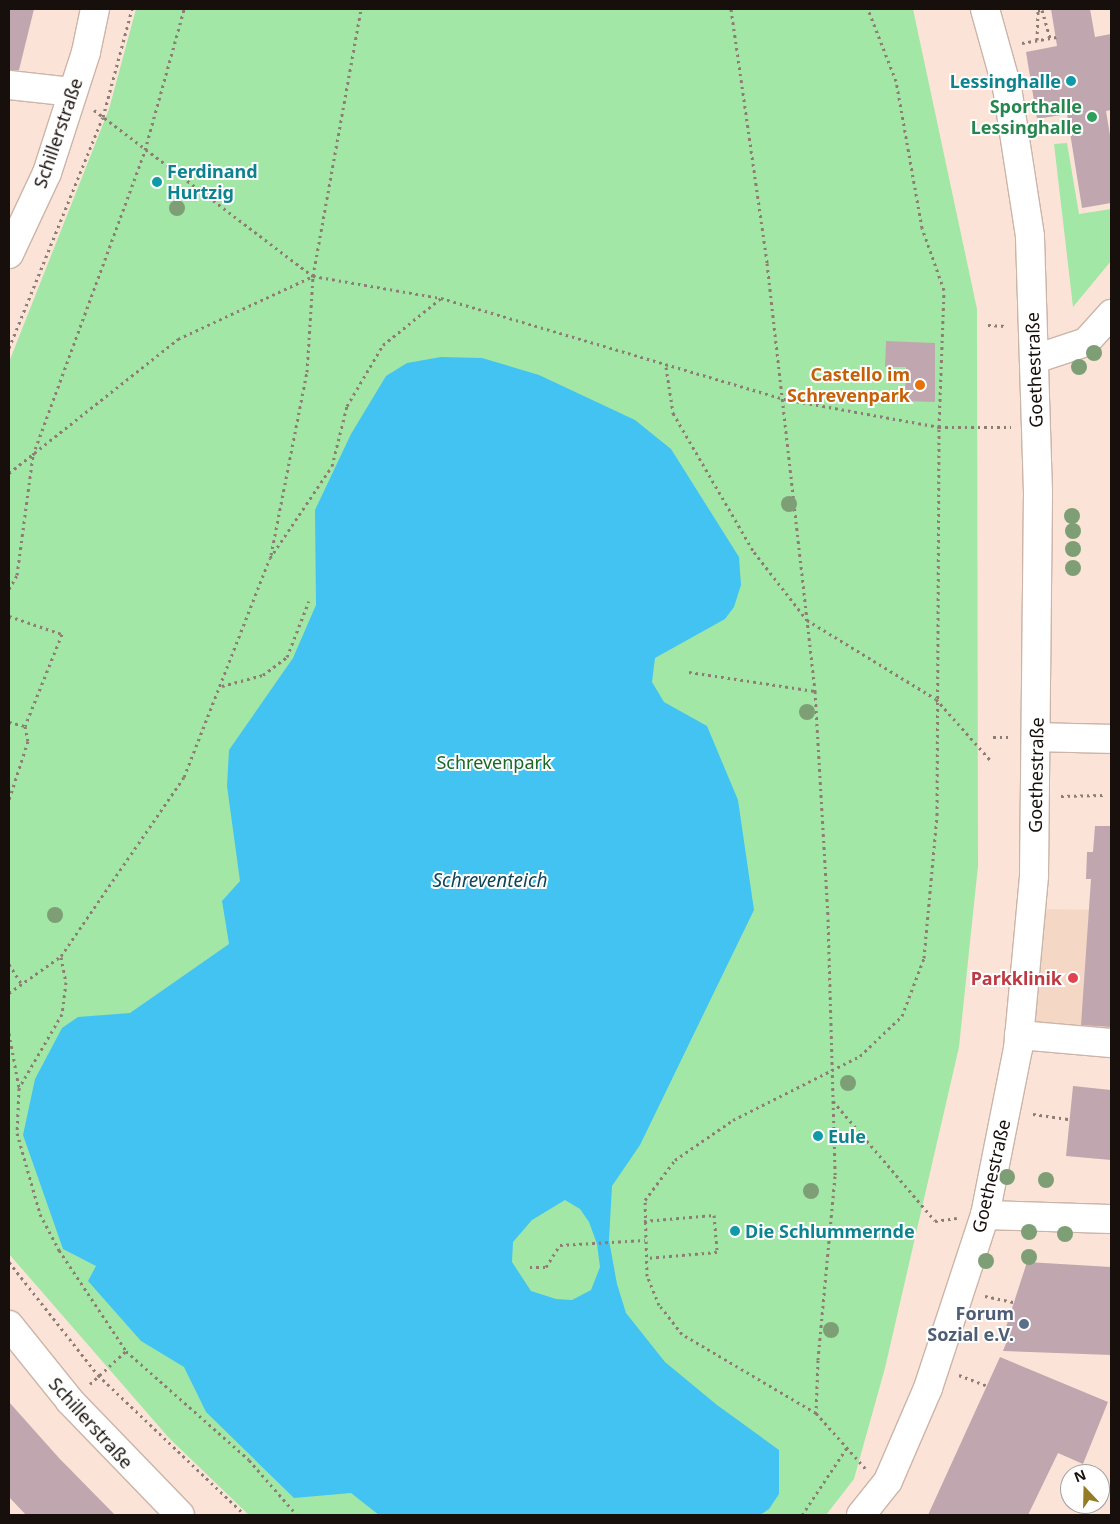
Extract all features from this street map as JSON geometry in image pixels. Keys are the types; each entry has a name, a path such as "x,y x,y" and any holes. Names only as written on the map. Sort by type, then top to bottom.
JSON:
{"street":[{"name":"Schillerstraße","path":"9,254 47,173 95,9"},
{"name":"Goethestraße","path":"862,1515 888,1481 928,1388 985,1215 1019,1035 1034,875 1036,737 1035,359 1030,236 1007,88 984,9"},
{"path":"9,86 72,92"},
{"path":"1035,359 1086,342 1111,314"},
{"path":"1036,737 1111,739"},
{"path":"1019,1035 1111,1043"},
{"path":"985,1215 1111,1219"},
{"name":"Schillerstraße","path":"9,1325 70,1401 180,1515"},
{"path":"887,1515 888,1481"}],"path":[{"path":"9,589 17,575 32,455 145,150 184,9"},
{"path":"9,993 61,956 184,777 222,686 229,659 270,558 307,372 313,276 361,9"},
{"path":"731,9 784,399 815,691 828,918 830,1070 833,1101 835,1176 818,1360 816,1413"},
{"path":"845,1441 816,1413 682,1334 658,1305 647,1276 644,1221 645,1200 675,1160 733,1120 860,1056 902,1016 924,958 937,815 936,699 939,427 944,290 922,228 896,81 868,9"},
{"path":"1050,38 1042,10 1038,10 1037,40 1050,38 1056,37"},
{"path":"103,117 313,276 441,298 544,326 666,367 784,399 939,427 993,426"},
{"path":"9,473 178,339 313,276"},
{"path":"270,558 332,466 347,406 383,345 441,298"},
{"path":"666,367 673,412 754,552 807,620 936,699 991,761"},
{"path":"222,686 263,675 286,657 309,601"},
{"path":"9,616 62,634 25,726 28,741 9,800"},
{"path":"689,672 815,691"},
{"path":"9,722 25,726"},
{"path":"1035,796 1103,795"},
{"path":"19,1088 62,1014 66,982 61,956"},
{"path":"9,964 21,984"},
{"path":"9,1033 19,1088 17,1133 40,1214 59,1250 126,1351 249,1460 297,1515"},
{"path":"833,1101 935,1220"},
{"path":"1005,1110 1070,1119"},
{"path":"644,1221 714,1215 717,1252 646,1258"},
{"path":"530,1267 546,1267 554,1251 560,1246 645,1240"},
{"path":"9,1262 98,1375 244,1515"},
{"path":"1007,1301 1014,1302"},
{"path":"98,1375 126,1351"},
{"path":"802,1515 848,1446"}],"shaded area":[{"name":"Parkklinik","path":"1041,909 1111,910 1111,1054 1030,1046"}],"green space":[{"name":"Schrevenpark","path":"136,9 913,9 977,309 978,866 959,1047 885,1368 854,1479 826,1515 249,1515 169,1438 9,1254 9,362 109,109"},
{"path":"1067,143 1079,214 1111,209 1111,261 1073,307 1054,144"}],"water":[{"name":"Schreventeich","path":"441,357 482,358 539,375 635,420 671,449 739,557 741,585 734,607 725,619 655,658 652,682 664,702 707,726 738,800 754,910 640,1145 612,1186 609,1240 617,1284 626,1313 665,1362 717,1405 779,1450 779,1494 769,1509 760,1515 379,1515 351,1493 294,1498 206,1412 184,1367 141,1341 88,1281 96,1266 63,1249 23,1135 35,1079 62,1028 78,1017 130,1013 229,944 222,901 240,881 227,786 229,750 293,658 316,605 315,510 351,434 386,376 407,363","holes":["565,1200 580,1209 589,1222 597,1244 600,1267 591,1290 572,1300 556,1299 531,1291 512,1262 513,1242 532,1220"]}],"building":[{"path":"9,9 34,9 19,70 9,70"},
{"name":"Lessinghalle","path":"1051,9 1090,9 1095,37 1111,34 1111,110 1106,111 1111,141 1111,203 1082,208 1067,114 1037,119 1026,52 1057,46"},
{"path":"886,341 935,343 935,402 905,401 906,367 885,367"},
{"path":"1095,826 1111,826 1111,1027 1081,1025 1091,879 1086,879 1087,852 1093,852"},
{"path":"1073,1086 1111,1090 1111,1160 1066,1156"},
{"path":"1027,1262 1111,1267 1111,1355 1003,1351 1010,1333 1005,1330"},
{"path":"1000,1357 1108,1402 1083,1464 1058,1453 1028,1515 928,1515"},
{"path":"9,1402 59,1458 115,1515 26,1515 9,1497"}],"place":[{"name":"Lessinghalle","path":"1071,81"},
{"name":"Sporthalle Lessinghalle","path":"1092,117"},
{"name":"Ferdinand Hurtzig","path":"157,182"},
{"name":"Castello im Schrevenpark","path":"920,385"},
{"name":"Parkklinik","path":"1073,978"},
{"name":"Eule","path":"818,1136"},
{"name":"Die Schlummernde","path":"735,1231"},
{"name":"Forum Sozial e.V.","path":"1024,1324"}]}
